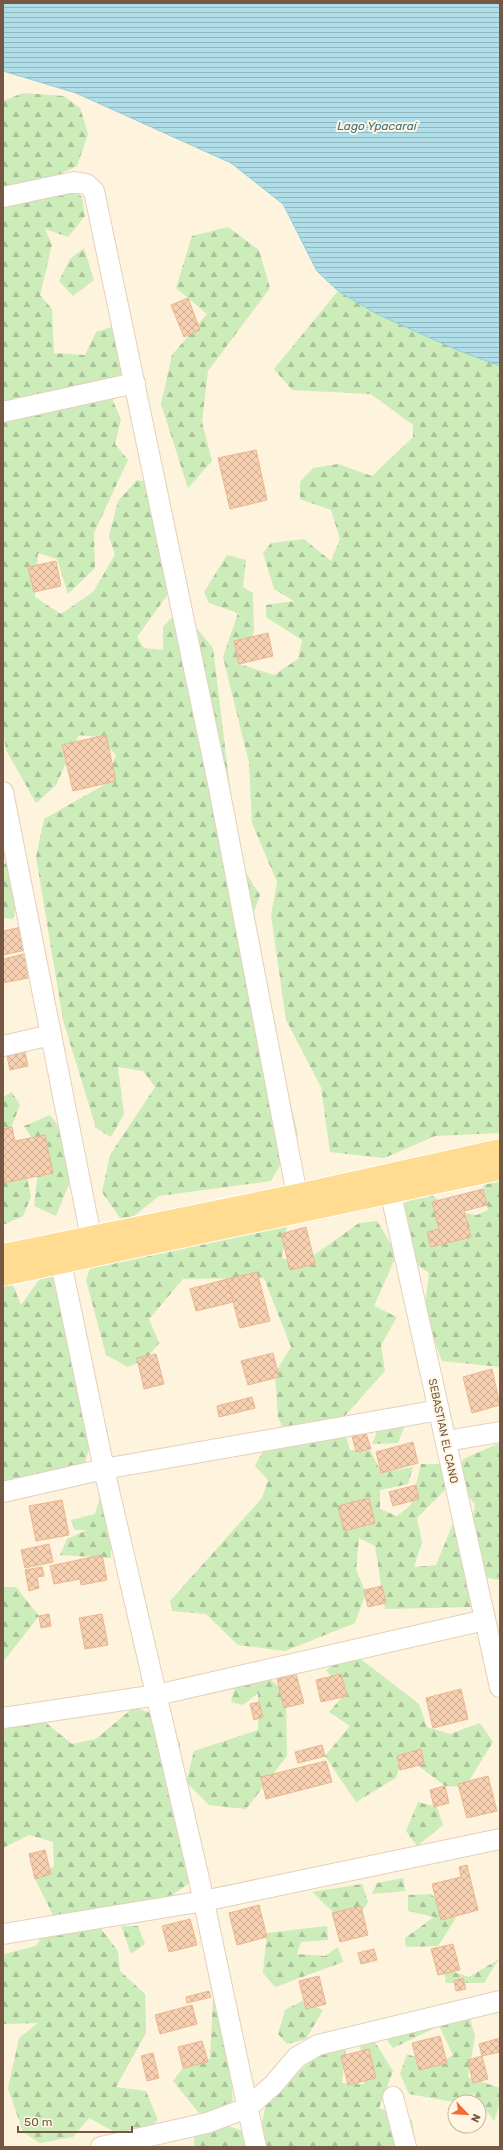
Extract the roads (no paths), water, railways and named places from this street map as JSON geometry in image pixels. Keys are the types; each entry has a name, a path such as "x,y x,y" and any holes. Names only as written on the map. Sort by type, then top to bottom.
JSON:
{"main road":[{"path":"3,1275 61,1263 389,1184 500,1150"},
{"path":"3,1255 297,1195 500,1169"}],"street":[{"path":"3,197 74,182 86,184 94,191 218,783 297,1195"},
{"path":"3,412 135,383"},
{"path":"3,792 6,824 51,1035 91,1237"},
{"path":"3,1046 51,1035"},
{"name":"SEBASTIAN EL CANO","path":"389,1184 500,1687"},
{"path":"61,1263 104,1469 204,1901 256,2147"},
{"path":"3,1492 104,1469 439,1410"},
{"path":"446,1441 500,1432"},
{"path":"3,1718 157,1695 485,1620"},
{"path":"3,1934 204,1901 500,1839"},
{"path":"101,2147 207,2123 248,2108 273,2085 297,2057 318,2045 500,2001"},
{"path":"393,2097 406,2147"}],"water":[{"name":"Lago Ypacaraí","path":"3,3 500,3 500,366 457,350 377,314 338,291 317,271 283,204 231,163 76,93 3,71"}]}
